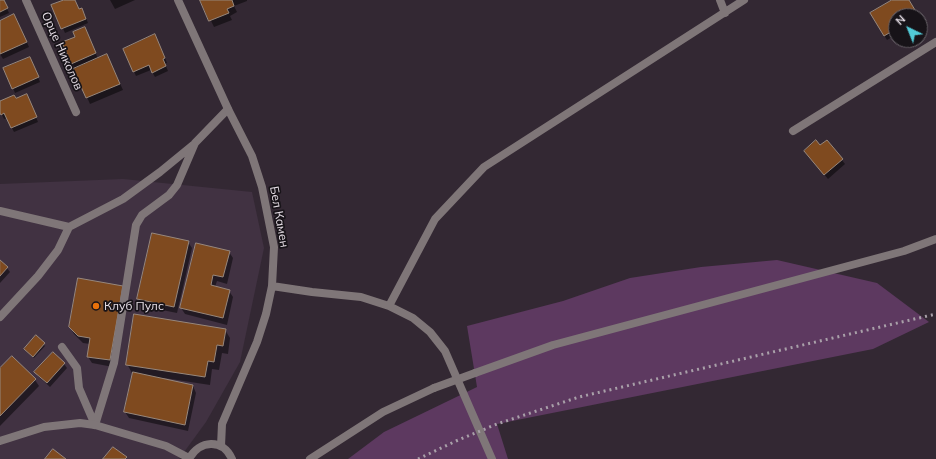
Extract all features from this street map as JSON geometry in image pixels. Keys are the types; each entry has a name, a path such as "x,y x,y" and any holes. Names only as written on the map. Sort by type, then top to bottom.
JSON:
{"street":[{"name":"Орце Николов","path":"26,0 76,112"},
{"name":"Бел Камен","path":"178,0 228,109 252,156 262,187 274,247 272,286 266,314 257,342 222,424 221,446"},
{"path":"720,0 725,12"},
{"path":"389,306 435,219 484,167 744,0"},
{"path":"793,131 936,42"},
{"path":"0,317 38,276 58,250 69,227 123,199 160,172 195,143 228,109"},
{"path":"95,425 114,363 136,225 142,215 169,195 177,185 195,143"},
{"path":"0,211 69,227"},
{"path":"310,459 383,412 434,388 553,345 904,252 936,239"},
{"path":"272,286 361,297 389,306 413,318 430,332 445,351 492,459"},
{"path":"62,347 77,368 79,388 95,425"},
{"path":"0,441 44,427 80,423 95,425 166,446 189,459 200,447 206,444 213,444 221,446 227,451 232,459"}],"shaded area":[{"path":"123,179 252,192 264,248 240,362 206,422 179,459 0,459 0,184"},
{"path":"777,260 877,283 929,322 873,349 497,424 508,459 348,459 384,432 477,387 467,326 563,301 630,278 701,267"}],"building":[{"path":"0,0 4,0 8,8 0,12"},
{"path":"64,0 75,0 79,9 82,8 86,19 61,29 51,5"},
{"path":"200,0 232,0 234,6 227,9 229,13 209,21"},
{"path":"892,0 909,0 914,8 888,8 888,34 884,36 870,13"},
{"path":"14,14 27,42 0,54 0,21"},
{"path":"85,27 96,53 71,64 62,42 75,37 73,32"},
{"path":"155,34 165,58 163,59 166,66 152,73 149,65 133,72 123,49"},
{"path":"107,54 120,84 86,98 73,69"},
{"path":"30,57 39,77 12,89 3,68"},
{"path":"27,94 37,117 11,128 4,113 1,115 0,113 0,101 14,95 16,98"},
{"path":"816,140 820,145 827,140 843,159 824,175 804,151"},
{"path":"152,233 189,241 174,307 137,299"},
{"path":"196,243 230,251 223,277 213,275 211,285 230,290 223,318 180,308"},
{"path":"0,260 8,267 0,276"},
{"name":"Клуб Пулс","path":"78,278 123,286 110,360 87,357 90,338 78,336 69,327"},
{"path":"134,314 226,329 223,346 217,345 214,362 208,361 205,377 126,365"},
{"path":"36,335 45,343 33,357 24,349"},
{"path":"53,352 65,363 47,383 34,372"},
{"path":"12,356 36,379 0,416 0,368"},
{"path":"133,372 193,385 185,425 124,412"},
{"path":"113,447 127,457 125,459 103,459"},
{"path":"53,449 66,459 45,459"}],"railway":[{"path":"418,459 497,424 579,397 936,314"}],"place":[{"name":"Клуб Пулс","path":"96,306"}]}
